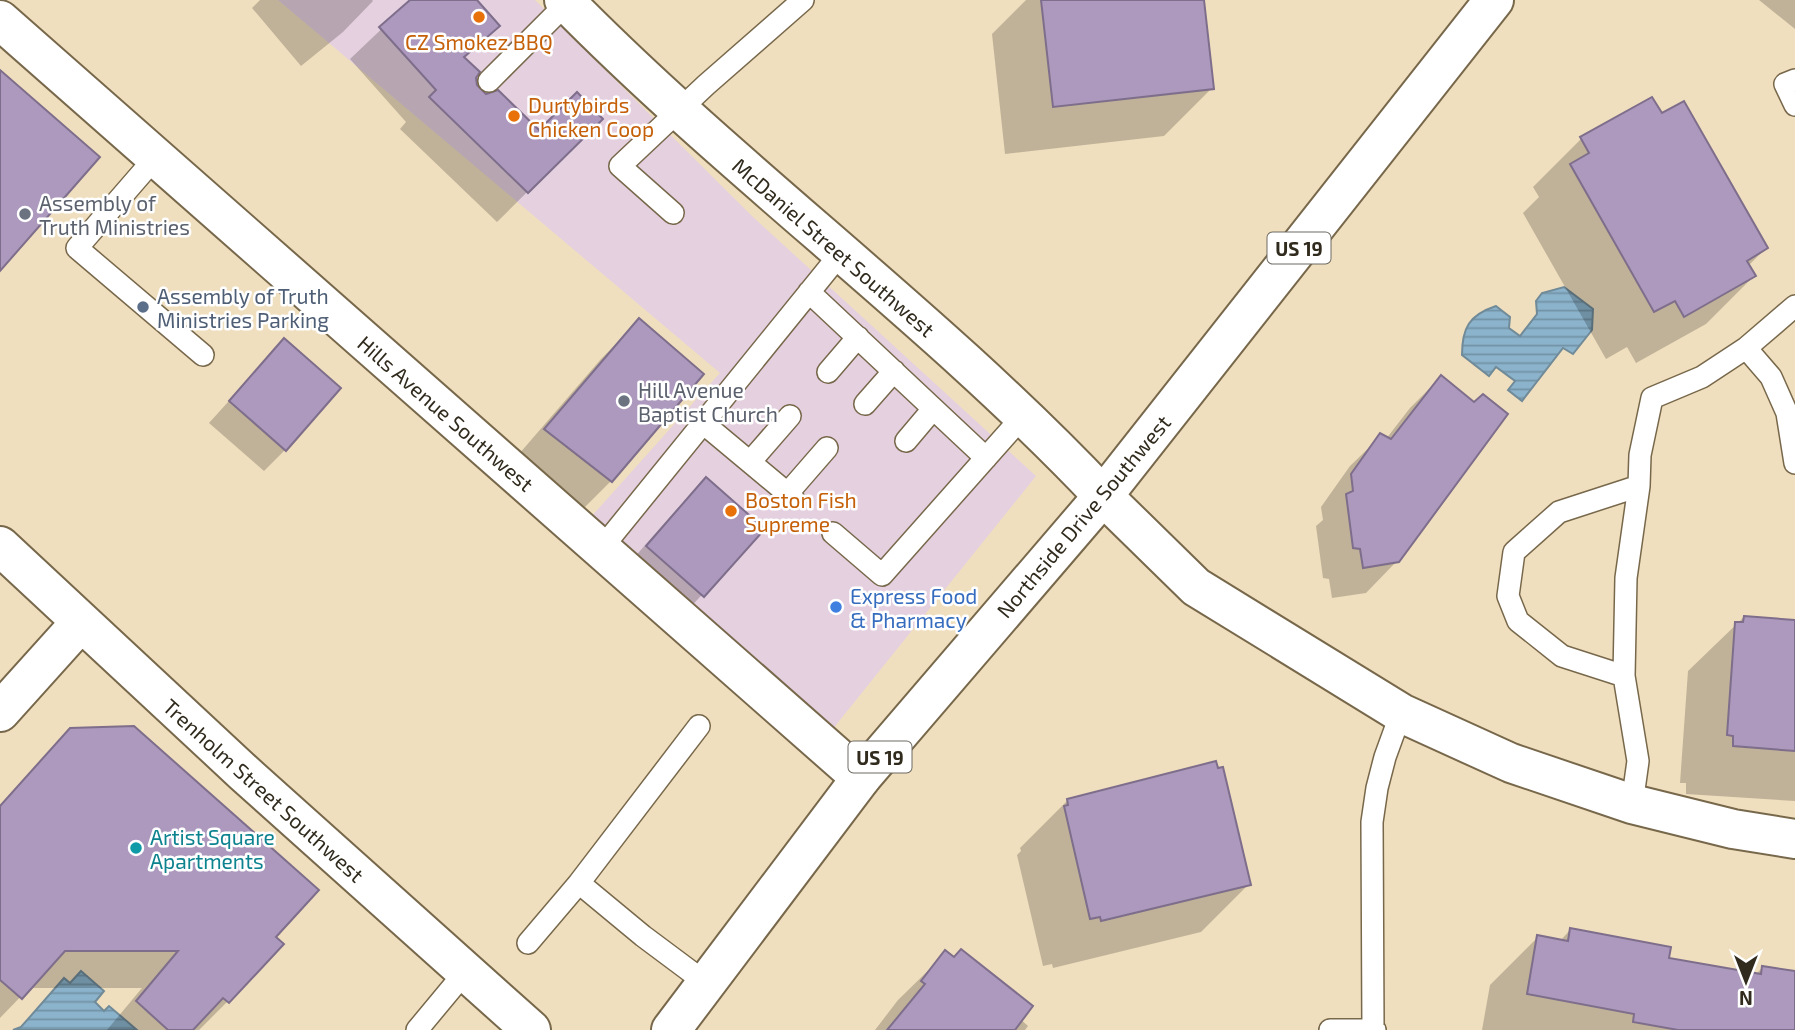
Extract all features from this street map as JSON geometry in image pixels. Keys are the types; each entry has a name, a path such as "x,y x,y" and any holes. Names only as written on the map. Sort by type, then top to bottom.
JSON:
{"street":[{"name":"Northside Drive Southwest","path":"671,1030 861,778 1102,496 1494,0"},
{"name":"McDaniel Street Southwest","path":"566,2 679,111 1024,415 1102,496 1196,587 1401,713 1511,763 1632,804 1733,829 1795,839"},
{"name":"Hills Avenue Southwest","path":"0,20 861,778"},
{"name":"Trenholm Street Southwest","path":"0,546 244,773 531,1030"},
{"path":"0,712 81,622"}],"lane":[{"path":"673,213 620,166 803,0"},
{"path":"489,81 566,2"},
{"path":"1795,80 1785,84 1795,105"},
{"path":"155,158 77,248 202,355"},
{"path":"601,549 841,253"},
{"path":"809,292 986,457"},
{"path":"1632,804 1638,761 1624,676 1626,578 1639,486 1640,455 1652,398 1702,377 1746,348 1795,306"},
{"path":"828,372 858,337"},
{"path":"1746,348 1771,377 1787,413 1795,463"},
{"path":"865,404 894,372"},
{"path":"906,441 933,409"},
{"path":"833,533 882,575 1024,415"},
{"path":"750,462 790,416"},
{"path":"703,422 790,496 827,448"},
{"path":"1624,676 1562,656 1518,621 1507,596 1514,552 1559,512 1639,486"},
{"path":"1330,1030 1374,1029 1372,822 1384,757 1401,713"},
{"path":"528,943 579,883 699,726"},
{"path":"579,883 706,983"},
{"path":"417,1030 466,971"}],"shaded area":[{"path":"278,0 535,0 752,216 1036,476 832,730 590,518 720,373"}],"water":[{"path":"1564,287 1593,309 1592,330 1573,354 1563,348 1522,401 1508,390 1515,381 1496,367 1489,376 1462,355 1466,330 1473,318 1479,314 1496,306 1510,317 1509,328 1520,336 1537,314 1536,301 1542,293"},
{"path":"81,971 104,991 95,1002 104,1011 109,1006 137,1030 13,1030 21,1027 64,978 70,983"}],"building":[{"path":"410,0 477,0 500,26 464,57 480,72 476,78 477,85 486,94 498,90 539,130 577,92 603,119 528,193 429,97 436,90 379,27"},
{"path":"1041,0 1204,0 1214,89 1053,107"},
{"name":"Assembly of Truth Ministries","path":"0,70 100,157 0,271"},
{"path":"1652,97 1662,113 1684,101 1768,248 1747,261 1756,276 1684,317 1675,301 1654,312 1570,164 1589,153 1580,137"},
{"name":"Hill Avenue Baptist Church","path":"639,318 704,374 612,482 544,429"},
{"path":"284,338 341,388 286,451 229,401"},
{"path":"1441,375 1474,402 1483,394 1508,414 1399,562 1363,568 1360,549 1353,548 1346,494 1353,491 1351,474 1380,433 1391,439"},
{"path":"706,477 765,529 704,597 646,546"},
{"path":"1744,616 1795,620 1795,751 1733,746 1733,736 1727,735 1735,622 1743,622"},
{"name":"Artist Square Apartments","path":"134,726 319,890 276,937 284,944 229,1003 223,998 193,1030 168,1030 136,1001 178,951 65,951 22,999 0,980 0,806 70,728"},
{"path":"1216,761 1218,768 1223,767 1251,885 1101,921 1100,917 1090,919 1064,806 1068,805 1067,799"},
{"path":"1570,928 1671,947 1669,958 1761,974 1762,966 1795,971 1795,1030 1678,1030 1633,1022 1634,1014 1527,994 1537,935 1568,941"},
{"path":"961,949 1033,1006 1015,1030 887,1030 925,984 921,981 945,950 954,957"}],"place":[{"name":"CZ Smokez BBQ","path":"479,17"},
{"name":"Durtybirds Chicken Coop","path":"514,116"},
{"name":"Assembly of Truth Ministries","path":"25,214"},
{"name":"Assembly of Truth Ministries Parking","path":"143,307"},
{"name":"Hill Avenue Baptist Church","path":"624,401"},
{"name":"Boston Fish Supreme","path":"731,511"},
{"name":"Express Food & Pharmacy","path":"836,607"},
{"name":"Artist Square Apartments","path":"136,848"}]}
